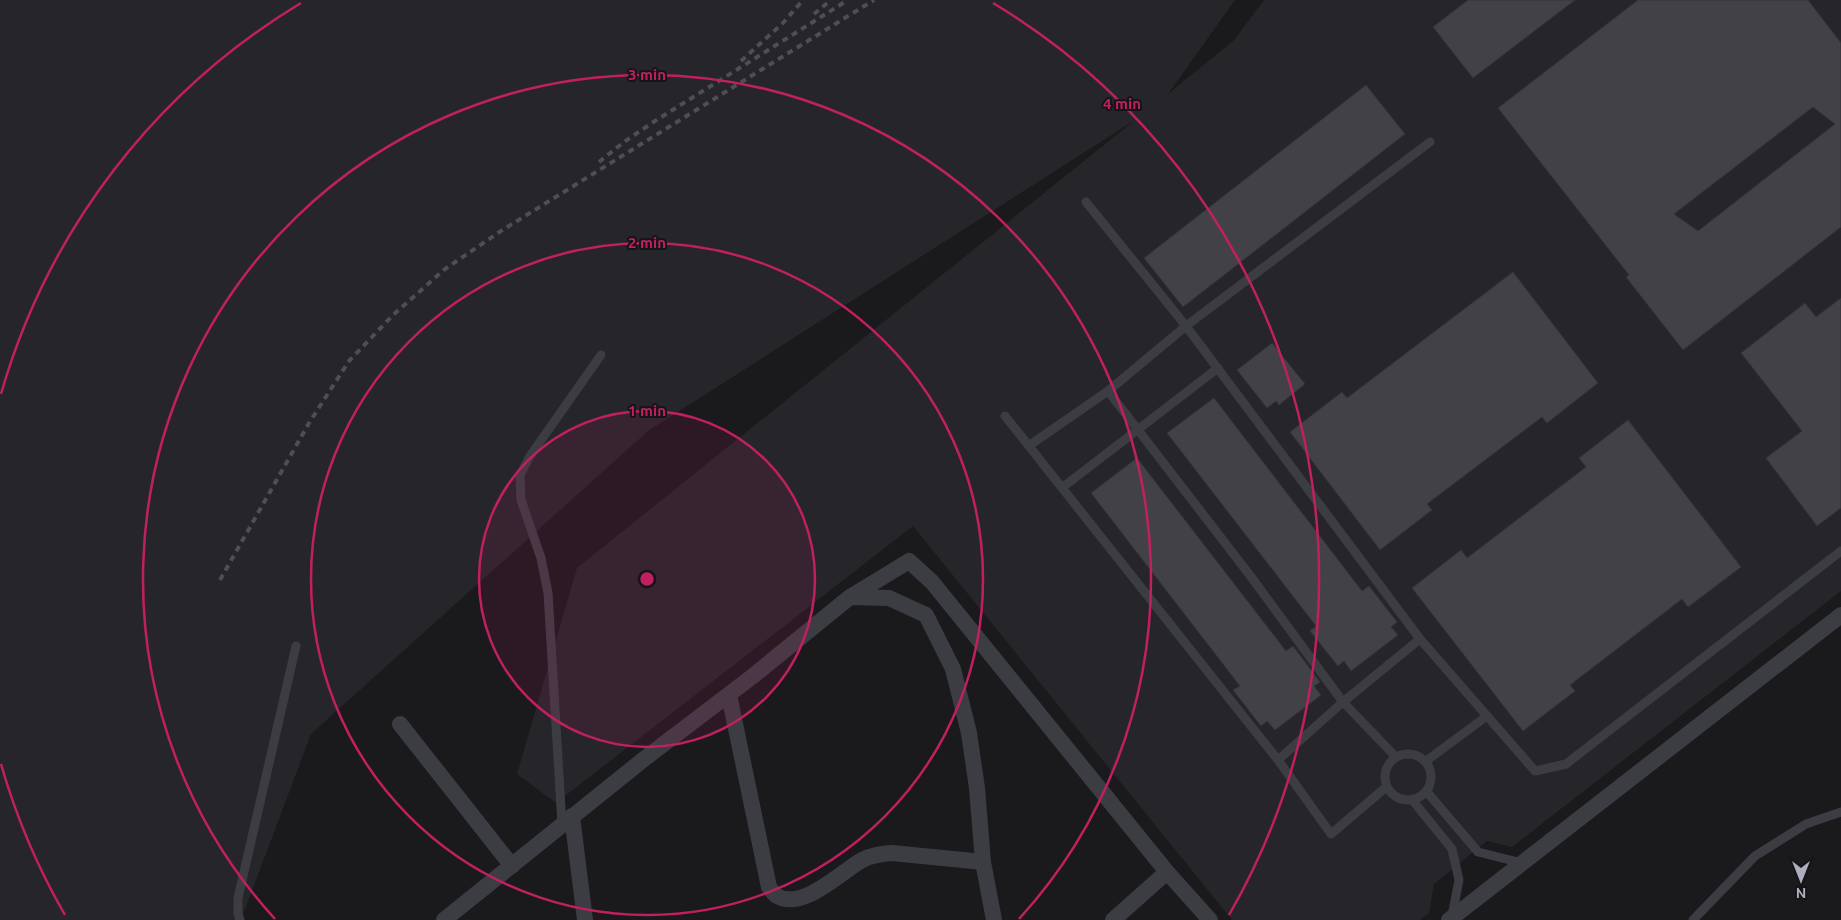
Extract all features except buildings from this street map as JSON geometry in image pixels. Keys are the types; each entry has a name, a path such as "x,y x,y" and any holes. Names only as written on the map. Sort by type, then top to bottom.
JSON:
{"street":[{"path":"444,920 850,597 909,561 932,582 1167,872 1210,920"},
{"path":"850,597 889,598 926,615 953,669 969,733 977,788 983,862 994,920"},
{"path":"1450,920 1841,615"},
{"path":"729,694 769,887 776,895 786,898 797,898 810,894 864,859 877,855 892,853 983,862"},
{"path":"400,724 512,866"},
{"path":"567,821 585,920"},
{"path":"1113,920 1167,872"}],"lane":[{"path":"1030,445 1108,391 1186,326 1430,142"},
{"path":"1086,202 1186,326 1420,639 1535,771 1566,764 1841,551"},
{"path":"567,821 548,593 541,558 521,500 520,475 530,456 601,355"},
{"path":"1063,487 1218,368"},
{"path":"1108,391 1252,578 1344,702 1395,756"},
{"path":"1005,416 1030,445 1278,760 1331,834 1386,788"},
{"path":"1278,760 1420,639"},
{"path":"240,920 238,898 296,646"},
{"path":"1426,761 1487,716"},
{"path":"1412,753 1426,761 1432,777 1427,792 1413,801 1397,799 1386,788 1384,770 1395,756 1412,753"},
{"path":"1427,792 1478,852 1523,863"},
{"path":"1413,801 1452,850 1459,880 1450,920"},
{"path":"1693,920 1755,856 1806,824 1841,812"}],"shaded area":[{"path":"0,0 1235,0 1168,94 1234,40 1264,0 1841,0 1841,591 1512,847 1487,841 1434,884 1429,913 1420,920 1232,920 913,526 556,803 517,774 577,568 1135,120 648,431 311,734 241,920 0,920"}],"railway":[{"path":"741,61 783,23 803,0"},
{"path":"814,14 831,0"},
{"path":"599,162 655,121 848,0"},
{"path":"220,580 309,423 349,361 393,315 445,269 504,229 874,0"}]}
